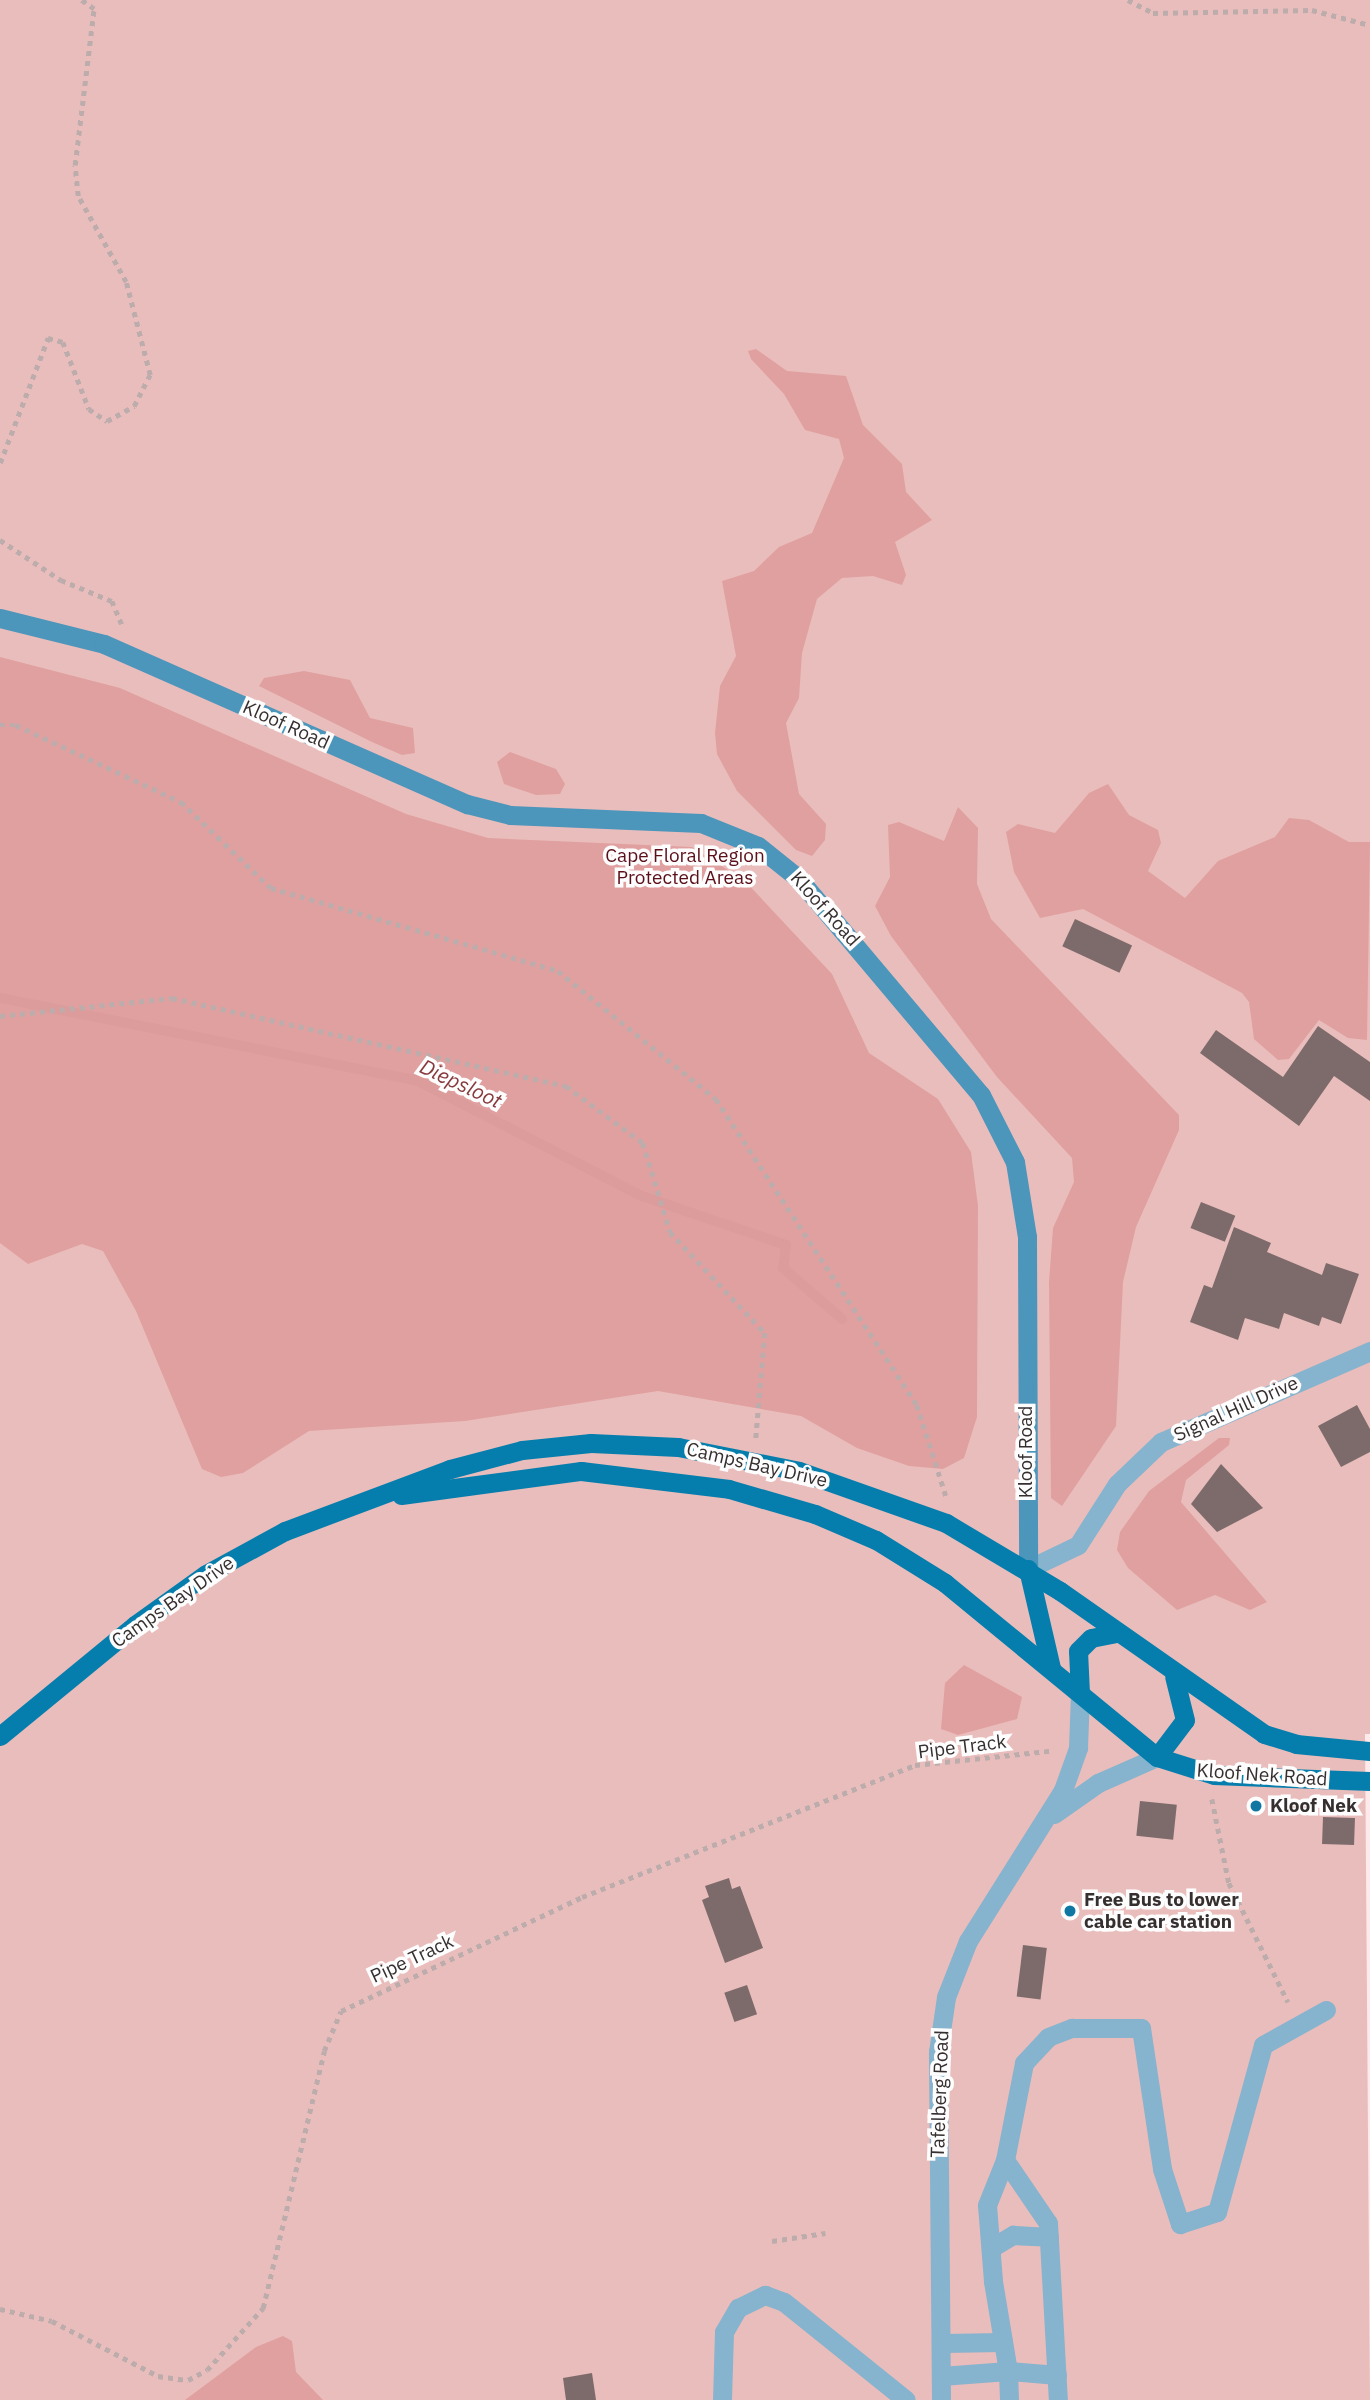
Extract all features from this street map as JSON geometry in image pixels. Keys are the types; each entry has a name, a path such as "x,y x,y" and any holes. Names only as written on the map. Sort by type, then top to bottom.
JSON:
{"main road":[{"name":"Kloof Road","path":"0,618 115,649 467,804 510,815 701,823 767,852 807,886 981,1095 1015,1162 1027,1237 1028,1569"},
{"name":"Camps Bay Drive","path":"0,1737 206,1574 285,1531 365,1499 522,1450 591,1443 678,1447 799,1471 946,1523 1028,1569 1117,1633"},
{"name":"Camps Bay Drive","path":"365,1499 581,1471 729,1489 876,1541 981,1609 1157,1757"},
{"path":"1028,1569 1051,1668"},
{"path":"1080,1693 1078,1651 1091,1638 1117,1633"},
{"name":"Kloof Nek Road","path":"1117,1633 1174,1676 1264,1734 1296,1744 1370,1751"},
{"path":"1157,1757 1185,1720 1174,1676"},
{"name":"Kloof Nek Road","path":"1157,1757 1214,1775 1370,1781"}],"lane":[{"name":"Signal Hill Drive","path":"1028,1569 1078,1545 1117,1485 1161,1442 1370,1351"},
{"name":"Tafelberg Road","path":"941,2400 943,2343 938,2052 946,1997 968,1941 1051,1817 1078,1748 1080,1693"},
{"name":"Tafelberg Road","path":"1051,1817 1098,1783 1157,1757"},
{"path":"1009,2400 1008,2371 990,2248 987,2205 1005,2160 1014,2090 1033,2050 1083,2025 1141,2028 1162,2169 1180,2224 1217,2212 1263,2045 1326,2010"},
{"path":"1005,2160 1048,2223 1058,2400"},
{"path":"990,2248 1013,2235 1049,2237"},
{"path":"722,2400 724,2332 738,2308 765,2295 784,2302 906,2400"},
{"path":"943,2343 1003,2342"},
{"path":"942,2376 1008,2371 1057,2375"}],"path":[{"path":"0,463 48,338 63,342 89,409 107,421 134,406 150,374 126,282 78,196 75,166 94,9 81,0"},
{"path":"1128,0 1153,13 1312,10 1370,25"},
{"path":"0,540 61,580 111,601 123,625 115,649"},
{"path":"0,725 16,724 181,802 271,888 558,971 716,1099 917,1405 948,1491 946,1523"},
{"path":"0,1016 172,998 566,1086 643,1143 670,1233 765,1333 754,1462"},
{"name":"Pipe Track","path":"0,2309 72,2330 158,2376 188,2380 207,2371 263,2308 324,2051 341,2011 582,1897 915,1765 1078,1748"},
{"path":"1212,1799 1230,1883 1255,1945 1300,2024"},
{"path":"772,2241 825,2233"}],"green space":[{"name":"Cape Floral Region Protected Areas","path":"0,0 1370,0 1370,1734 1365,1734 1370,2400 0,2400"},
{"path":"756,349 787,371 846,376 863,425 902,464 906,492 932,520 895,542 906,575 902,585 873,576 842,578 817,599 802,653 799,698 786,723 799,794 826,824 825,840 812,856 796,850 737,791 717,754 715,733 720,686 736,656 722,581 754,571 779,547 812,533 844,458 839,439 805,430 784,394 751,359 748,351"},
{"path":"0,657 120,688 406,814 488,838 692,847 745,881 832,974 869,1053 938,1099 971,1152 978,1206 977,1417 964,1458 943,1469 909,1466 857,1448 801,1416 658,1391 465,1421 309,1431 243,1473 221,1477 202,1469 136,1311 103,1251 82,1244 28,1264 0,1243"},
{"path":"304,671 350,680 370,718 413,728 415,753 402,755 259,686 264,678"},
{"path":"510,752 556,769 565,784 560,794 536,795 504,784 497,762"},
{"path":"1108,784 1129,815 1158,830 1161,843 1148,871 1185,898 1218,861 1275,837 1289,818 1309,820 1349,842 1370,842 1367,1040 1348,1038 1319,1020 1289,1059 1278,1060 1254,1039 1249,1002 1242,993 1083,909 1040,918 1014,872 1006,832 1018,824 1055,833 1089,793"},
{"path":"958,807 978,828 977,884 991,919 1179,1115 1179,1130 1136,1227 1123,1282 1116,1426 1062,1506 1051,1498 1049,1282 1053,1228 1074,1182 1072,1158 997,1077 891,936 875,906 890,877 888,825 899,822 944,841"},
{"path":"1219,1438 1230,1438 1229,1445 1186,1480 1181,1502 1267,1602 1250,1610 1215,1595 1177,1610 1128,1568 1117,1550 1120,1532 1149,1491"},
{"path":"964,1665 1022,1697 1017,1719 958,1735 941,1729 945,1683"},
{"path":"283,2336 292,2341 296,2372 323,2400 185,2400 256,2347"}],"building":[{"path":"1075,919 1132,946 1119,973 1062,946"},
{"path":"1318,1026 1370,1062 1370,1101 1334,1076 1299,1126 1200,1053 1216,1030 1283,1077"},
{"path":"1201,1202 1235,1216 1225,1242 1191,1228"},
{"path":"1234,1227 1271,1243 1267,1252 1322,1275 1326,1263 1359,1274 1341,1324 1322,1317 1319,1326 1284,1313 1279,1329 1245,1318 1238,1340 1190,1322 1204,1285 1212,1288"},
{"path":"1357,1405 1370,1429 1370,1452 1341,1467 1318,1426"},
{"path":"1221,1464 1263,1508 1217,1532 1191,1504"},
{"path":"1140,1801 1177,1805 1173,1840 1136,1836"},
{"path":"1323,1817 1355,1818 1354,1845 1322,1844"},
{"path":"729,1878 732,1889 740,1886 763,1948 725,1963 702,1900 709,1897 705,1886"},
{"path":"1023,1945 1047,1948 1040,2000 1017,1997"},
{"path":"747,1985 757,2014 734,2022 724,1993"},
{"path":"592,2373 596,2400 566,2400 563,2378"}],"waterway":[{"name":"Diepsloot","path":"0,998 418,1081 642,1196 786,1245 783,1268 842,1319"}],"place":[{"name":"Kloof Nek","path":"1256,1806"},
{"name":"Free Bus to lower cable car station","path":"1070,1911"}]}
